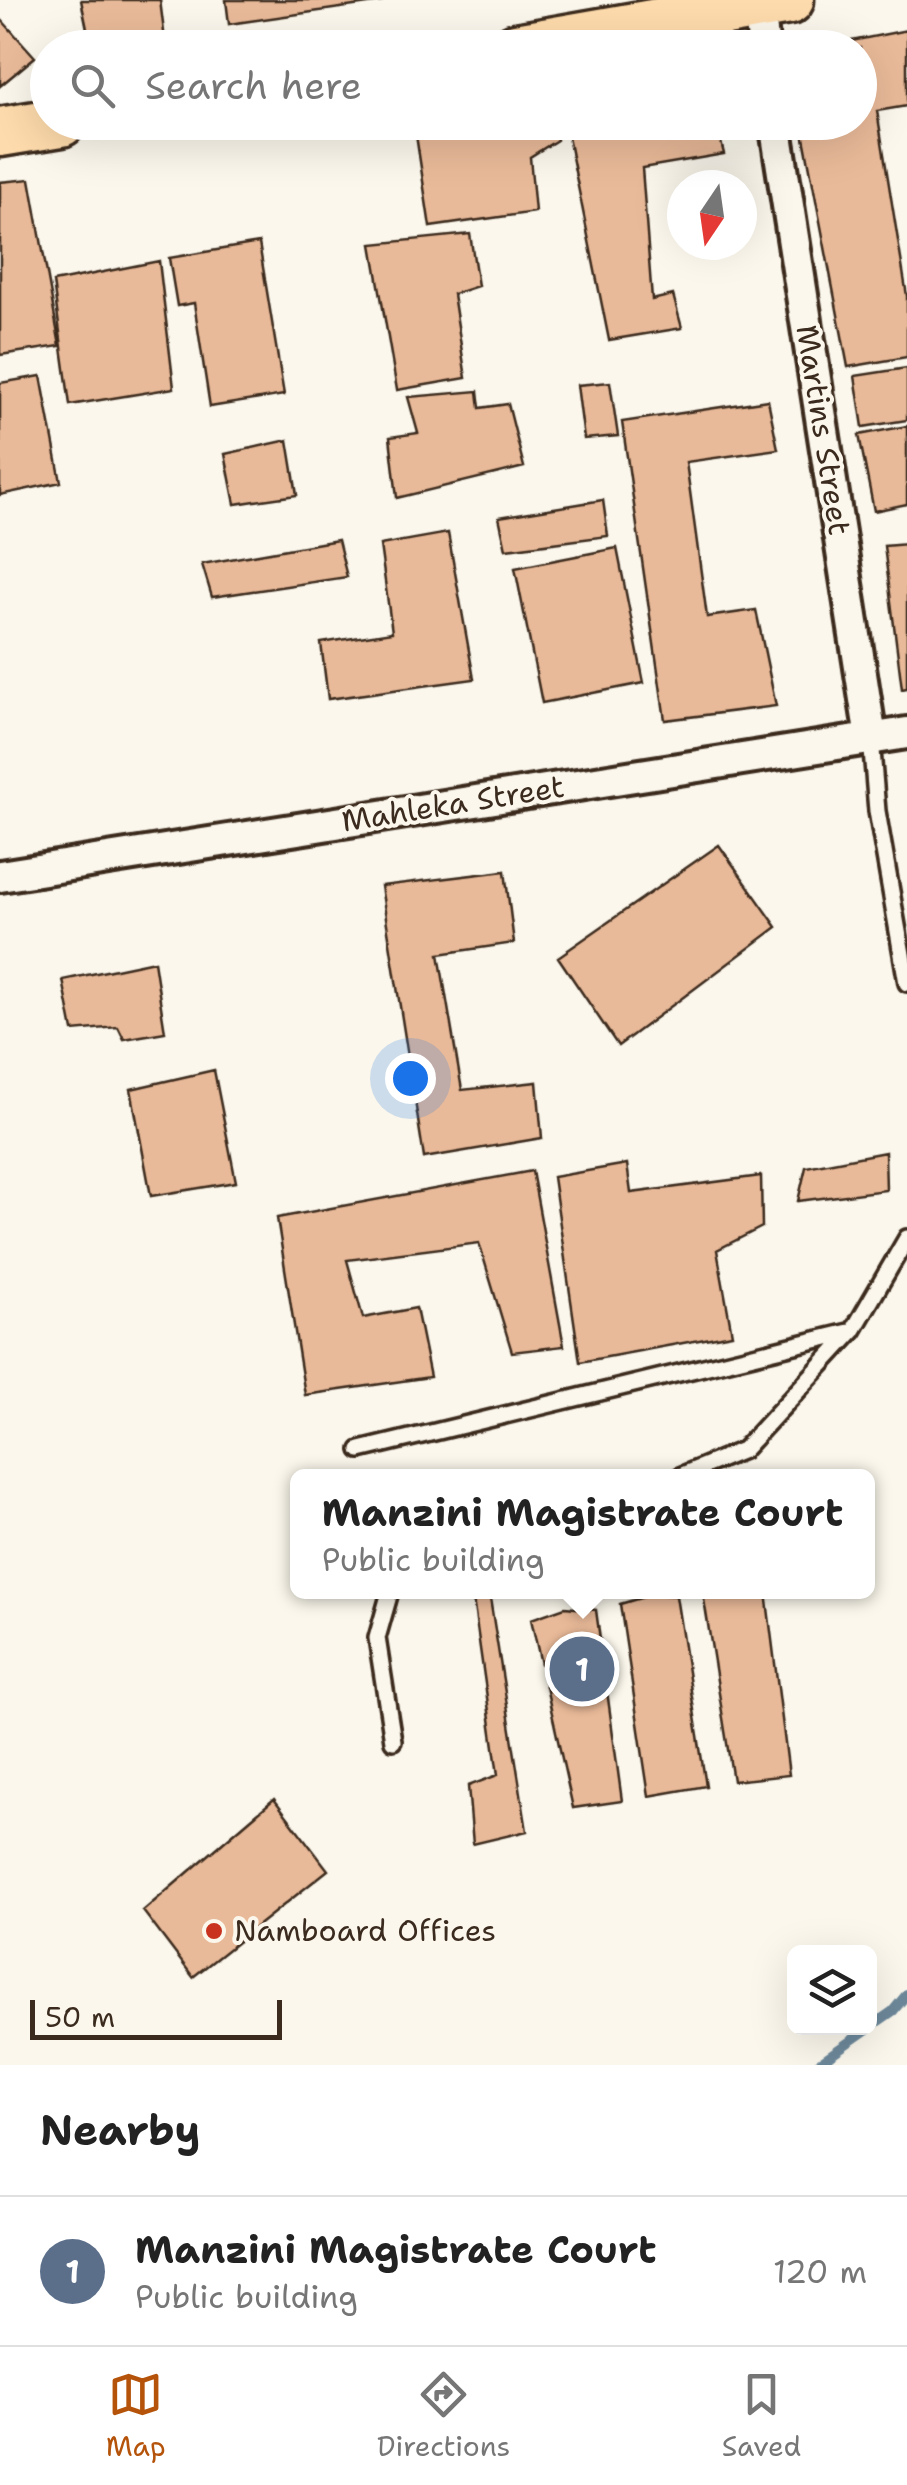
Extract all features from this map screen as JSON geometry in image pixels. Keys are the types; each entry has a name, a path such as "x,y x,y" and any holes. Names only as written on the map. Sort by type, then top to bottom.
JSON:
{"main road":[{"path":"645,30 767,13"},
{"path":"0,132 30,127"}],"street":[{"name":"Martins Street","path":"778,140 871,738"},
{"name":"Mahleka Street","path":"0,876 907,733"}],"lane":[{"path":"871,738 877,811 907,983"},
{"path":"697,1469 744,1450 853,1331 907,1238"},
{"path":"360,1450 853,1331"},
{"path":"388,1599 376,1638 394,1740"}],"building":[{"path":"81,0 160,0 164,30 87,30"},
{"path":"226,0 381,0 382,2 229,24"},
{"path":"0,18 30,51 30,61 0,86"},
{"path":"907,30 907,106 877,111 877,36"},
{"path":"877,111 907,296 907,357 848,367 804,140 877,140"},
{"path":"417,140 557,140 530,157 535,212 430,227"},
{"path":"569,140 720,140 724,154 642,168 652,300 673,295 682,328 609,340"},
{"path":"30,179 60,346 0,355 0,182"},
{"path":"470,234 478,286 453,294 466,378 397,390 372,244"},
{"path":"259,243 284,395 210,407 194,303 177,306 169,258"},
{"path":"159,261 174,388 70,405 53,282"},
{"path":"907,368 907,420 863,427 855,376"},
{"path":"41,376 61,482 0,495 0,383"},
{"path":"610,382 618,436 584,439 577,385"},
{"path":"478,391 480,408 508,404 524,467 397,498 390,437 418,433 408,397"},
{"path":"768,400 778,449 686,462 707,617 756,610 776,706 665,720 622,422"},
{"path":"907,426 907,504 874,511 859,435"},
{"path":"288,440 297,495 235,504 225,454"},
{"path":"603,500 608,536 506,549 499,517"},
{"path":"448,533 474,679 328,699 321,643 392,632 380,545"},
{"path":"338,540 347,577 212,597 202,564"},
{"path":"907,544 907,688 902,689 884,546"},
{"path":"617,548 644,683 542,703 515,568"},
{"path":"719,845 777,927 618,1046 558,957"},
{"path":"505,871 514,943 439,954 462,1090 537,1082 542,1138 424,1158 381,886"},
{"path":"154,961 165,1032 124,1039 118,1027 73,1031 63,980"},
{"path":"214,1070 236,1182 151,1196 131,1089"},
{"path":"885,1152 886,1190 798,1201 806,1167"},
{"path":"627,1164 631,1193 761,1176 762,1227 717,1250 732,1334 580,1362 553,1177"},
{"path":"532,1171 564,1346 512,1352 479,1243 347,1260 363,1318 416,1308 430,1377 305,1395 277,1218"},
{"path":"473,1599 490,1599 527,1831 473,1844 468,1786 498,1775"},
{"path":"637,1599 676,1599 706,1786 649,1796 620,1604"},
{"path":"704,1599 767,1599 789,1775 733,1781"},
{"path":"565,1607 596,1610 622,1801 573,1808 531,1619"},
{"path":"274,1799 328,1870 193,1977 143,1911"}],"waterway":[{"path":"877,2022 907,1994"},
{"path":"816,2065 859,2035"}],"place":[{"name":"Manzini Magistrate Court","path":"582,1669"},
{"name":"Namboard Offices","path":"214,1931"}]}
